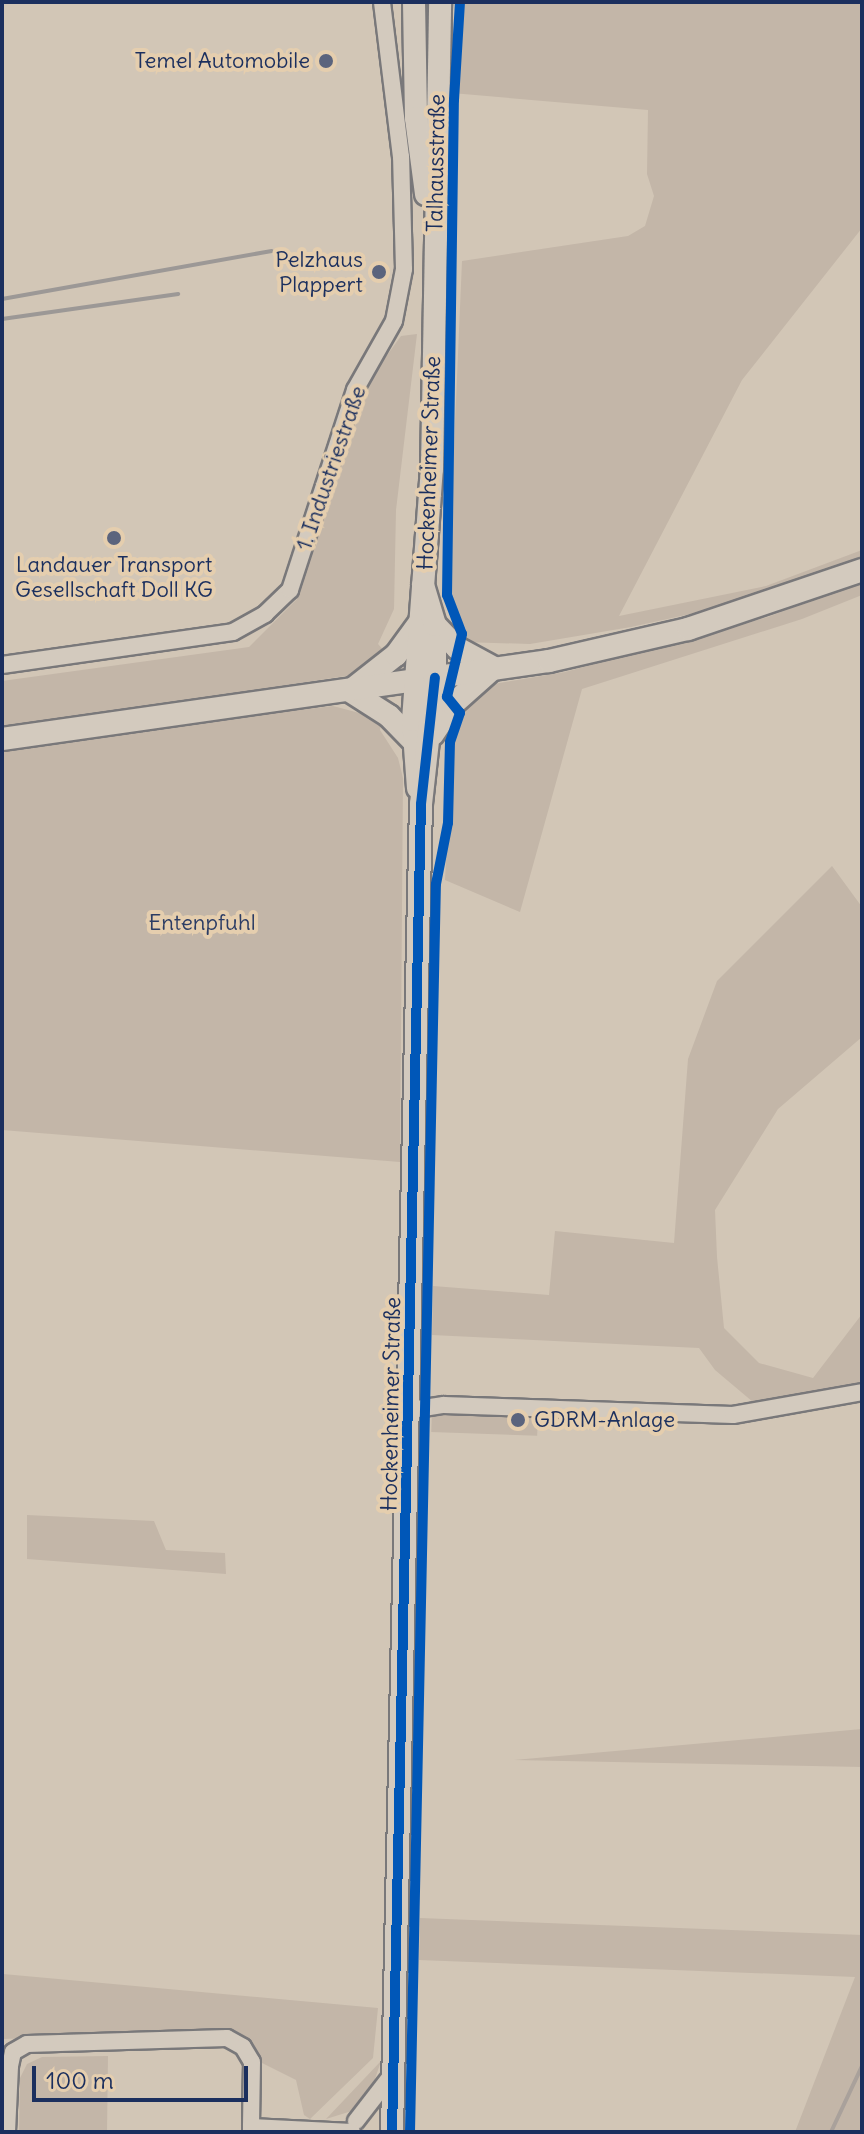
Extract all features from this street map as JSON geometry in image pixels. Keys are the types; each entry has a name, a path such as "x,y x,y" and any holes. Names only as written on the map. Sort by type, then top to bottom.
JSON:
{"main road":[{"name":"Talhausstraße","path":"414,2 416,118 435,258"},
{"name":"Talhausstraße","path":"435,258 440,2"},
{"name":"Hockenheimer Straße","path":"392,2129 427,624 423,585 435,258"},
{"path":"2,739 549,661 688,629 862,570"},
{"path":"350,691 396,655 427,624 457,648 494,668"},
{"path":"350,691 423,738 461,696 494,668"}],"street":[{"name":"1. Industriestraße","path":"2,665 233,632 265,614 290,590 355,390 394,321 402,284 401,157 382,2"},
{"path":"411,1410 444,1405 733,1415 862,1392"},
{"path":"7,2132 13,2052 27,2044 227,2038 243,2047 252,2062 251,2129 392,2129"},
{"path":"347,2127 394,2071"}],"green space":[{"path":"463,2 862,2 862,228 742,380 619,616 766,586 862,550 862,562 727,606 631,627 530,644 463,642 466,629 449,596 462,261 628,236 645,226 654,196 647,174 648,110 440,92"},
{"name":"Entenpfuhl","path":"417,334 396,510 394,609 378,644 387,654 352,675 182,701 186,723 333,706 382,719 380,730 398,758 403,778 400,1162 2,1130 2,681 249,647 297,599 361,391 401,336"},
{"path":"862,581 862,595 802,619 582,689 520,912 445,880 452,737 459,705 487,685 565,672 768,617"},
{"path":"832,866 862,907 862,1037 778,1109 715,1210 717,1257 724,1328 759,1363 813,1378 862,1314 862,1385 781,1404 753,1402 715,1370 699,1348 432,1335 433,1286 549,1295 555,1231 674,1243 688,1059 717,981"},
{"path":"432,1410 538,1414 537,1436 431,1432"},
{"path":"27,1515 154,1521 166,1550 225,1553 226,1574 27,1559"},
{"path":"862,1729 862,1767 514,1760"},
{"path":"420,1918 862,1935 862,2132 795,2132 855,1977 419,1960"},
{"path":"3,1974 378,2008 373,2058 310,2119 304,2115 296,2080 260,2062 244,2038 228,2032 2,2039"},
{"path":"108,2056 107,2132 19,2132 20,2078 27,2064 42,2057"},
{"path":"381,2061 371,2091 355,2110 326,2119"}],"waterway":[{"path":"831,2132 862,2066"}],"railway":[{"path":"2,299 272,251"},
{"path":"2,319 178,294"}],"cycle path":[{"path":"410,2132 436,884 448,823 450,742 460,713 447,697 462,634 447,595 454,100 460,2"},
{"path":"392,2132 421,804 435,678"}],"place":[{"name":"Temel Automobile","path":"326,61"},
{"name":"Pelzhaus Plappert","path":"379,272"},
{"name":"Landauer Transport Gesellschaft Doll KG","path":"114,538"},
{"name":"GDRM-Anlage","path":"518,1420"}]}
